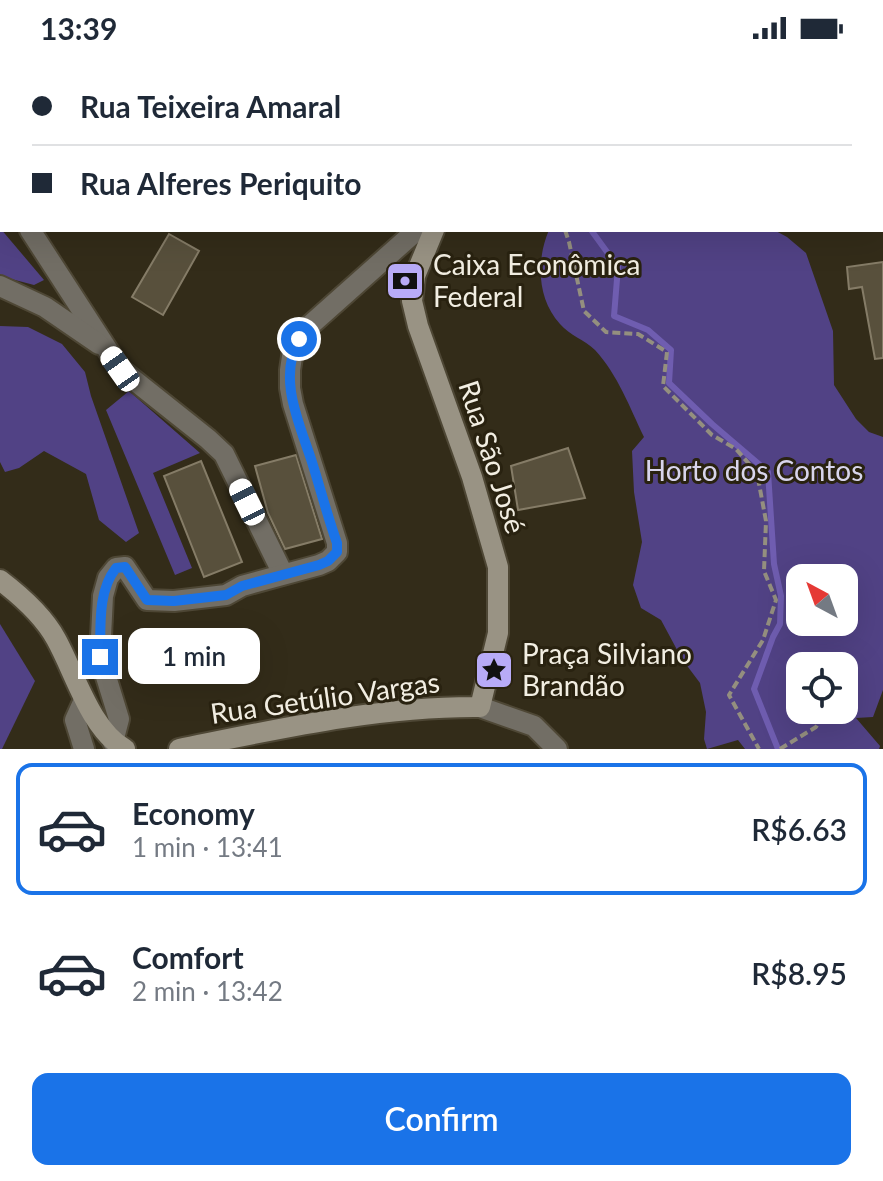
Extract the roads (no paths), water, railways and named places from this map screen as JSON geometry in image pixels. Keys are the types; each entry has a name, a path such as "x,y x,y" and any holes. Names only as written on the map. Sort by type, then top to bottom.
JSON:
{"street":[{"path":"31,232 120,369 224,454 283,574"},
{"path":"119,746 119,719 100,657 103,596 108,578 116,568 125,567 147,600 226,595 242,586 319,565 337,552 337,543 293,404 290,370 293,350 307,328 415,232"},
{"name":"Rua São José","path":"433,232 415,276 412,301 472,477 498,567 498,633 480,707"},
{"path":"0,286 45,307 107,350"},
{"path":"0,580 24,598 55,636 84,700 119,746"},
{"path":"84,700 75,720 84,749"},
{"path":"480,707 534,726 557,749"},
{"name":"Rua Getúlio Vargas","path":"179,749 278,729 400,710 480,707"}],"waterway":[{"path":"592,232 618,267 614,316 648,330 671,350 669,383 768,472 774,564 781,596 780,624 754,689 778,749"}],"place":[{"name":"Caixa Econômica Federal","path":"405,281"},
{"name":"Praça Silviano Brandão","path":"494,670"}],"park label":[{"name":"Horto dos Contos","path":"754,471"}]}
